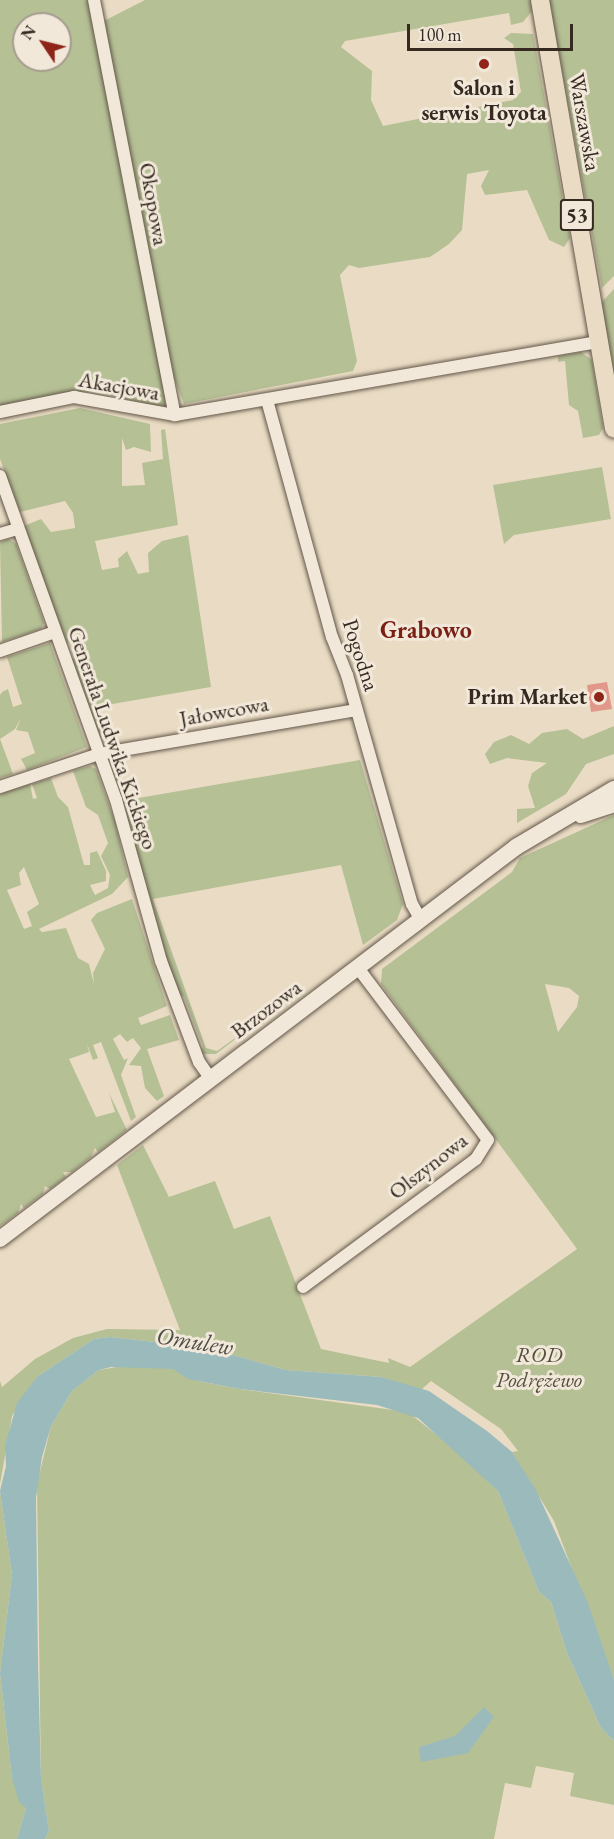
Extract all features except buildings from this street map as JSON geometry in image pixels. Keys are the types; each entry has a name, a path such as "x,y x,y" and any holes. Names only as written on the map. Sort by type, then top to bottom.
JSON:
{"main road":[{"name":"Warszawska","path":"540,0 614,429"},
{"name":"Brzozowa","path":"0,1239 420,920 562,818 614,789"},
{"name":"Brzozowa","path":"562,818 614,804"}],"street":[{"name":"Okopowa","path":"94,0 175,415"},
{"name":"Akacjowa","path":"0,412 74,397 175,415 598,342"},
{"name":"Pogodna","path":"267,400 411,904 420,920"},
{"name":"Generała Ludwika Kickiego","path":"0,476 99,754 161,963 199,1062 210,1079"},
{"path":"0,534 18,528"},
{"path":"0,651 55,632"},
{"name":"Jałowcowa","path":"0,787 99,754 356,710"},
{"name":"Olszynowa","path":"303,1287 476,1159 488,1140 358,968"}],"green space":[{"path":"0,0 88,0 94,26 145,0 531,0 533,10 523,22 511,25 509,13 345,41 341,47 372,71 371,100 383,126 513,100 521,92 513,44 504,38 511,33 533,34 570,238 564,247 549,240 527,190 485,195 481,186 489,170 467,174 462,230 449,244 430,257 359,268 349,265 340,275 357,361 353,371 184,404 171,370 164,409 94,391 0,409"},
{"path":"549,0 614,0 614,276 602,288"},
{"path":"614,289 614,386 601,303"},
{"path":"581,352 592,360 603,428 599,435 583,438 578,411 569,405 565,361 558,362 558,356"},
{"path":"80,408 150,424 151,452 134,447 126,450 122,438 122,486 145,485 142,463 163,459 161,430 165,429 178,525 95,541 102,570 119,567 118,559 127,551 138,574 149,572 148,553 162,541 188,535 211,687 95,707 107,740 114,745 99,737 71,662 77,655 72,643 65,642 24,526 41,519 51,532 75,528 73,513 65,501 20,512 0,459 0,424"},
{"path":"602,467 611,519 514,535 504,544 493,485"},
{"path":"9,539 16,544 44,623 41,629 2,642 0,542"},
{"path":"50,643 87,747 27,770 21,759 35,753 28,732 16,730 21,718 15,729 0,739 0,695 8,689 13,707 22,704 7,657"},
{"path":"614,726 614,754 586,764 566,794 517,823 517,809 535,808 528,786 532,773 547,763 507,758 490,764 485,754 494,742 511,735 529,744 542,733 567,729 583,739"},
{"path":"0,739 13,774 0,778"},
{"path":"360,760 403,904 397,920 363,945 341,865 153,899 206,1048 217,1051 266,1016 216,1054 201,1054 203,1047 184,997 178,993 155,927 110,771 115,763 127,800"},
{"path":"90,766 96,769 115,822 128,877 112,894 39,929 42,932 66,928 78,958 89,964 94,984 93,973 105,949 91,920 97,913 132,899 167,1006 138,1018 141,1025 170,1015 179,1040 147,1049 164,1096 157,1101 145,1088 141,1066 129,1065 141,1048 133,1038 127,1042 120,1034 113,1039 124,1060 128,1058 121,1075 136,1117 131,1121 101,1042 93,1045 98,1058 93,1060 87,1044 89,1052 69,1059 96,1117 115,1112 109,1093 127,1130 98,1152 95,1148 91,1157 72,1172 63,1172 66,1177 50,1189 45,1186 43,1194 24,1208 21,1204 18,1213 0,1226 0,794 30,784 33,799 37,798 32,784 51,778 58,797 68,807 84,865 90,865 90,853 97,851 106,871 106,881 90,885 95,895 108,888 110,875 101,856 108,843 98,815 86,807 73,771","holes":["24,867 39,904 27,912 32,926 24,929 7,890 21,885 19,873"]},
{"name":"ROD Podrężewo","path":"614,815 614,1680 554,1521 512,1452 518,1451 501,1429 431,1381 421,1390 381,1377 286,1370 208,1348 110,1337 94,1339 38,1376 12,1416 0,1484 0,1381 2,1387 35,1359 73,1338 107,1329 180,1330 117,1165 143,1145 169,1197 215,1181 234,1229 270,1216 321,1349 389,1363 388,1358 410,1367 577,1249 381,984 382,969 512,872 520,858","holes":["545,984 569,988 579,996 577,1007 558,1032"]},
{"path":"129,1365 173,1369 198,1381 240,1389 408,1412 473,1464 498,1491 539,1592 551,1602 567,1653 601,1728 614,1741 614,1805 570,1796 574,1773 536,1766 531,1788 505,1783 494,1839 45,1839 49,1831 41,1780 37,1484 51,1426 72,1391 99,1370"},
{"path":"0,1491 12,1575 0,1673"},
{"path":"0,1673 12,1778 26,1808 17,1839 0,1839"}],"water":[{"path":"110,1337 208,1348 286,1370 381,1377 429,1391 487,1431 512,1452 536,1490 588,1603 614,1680 614,1741 601,1728 567,1653 551,1602 539,1592 498,1491 418,1418 377,1405 240,1389 188,1379 173,1369 111,1367 99,1370 72,1391 51,1426 42,1457 36,1498 38,1663 41,1779 49,1831 45,1839 17,1839 26,1808 19,1802 12,1778 0,1673 12,1575 0,1491 6,1466 5,1446 17,1403 38,1376 94,1339"},
{"path":"484,1707 494,1717 468,1753 421,1762 419,1747 455,1736"}],"place":[{"name":"Salon i serwis Toyota","path":"484,64"},
{"name":"Prim Market","path":"599,697"}],"district":[{"name":"Grabowo","path":"426,630"}],"water label":[{"name":"Omulew","path":"195,1341"}]}
